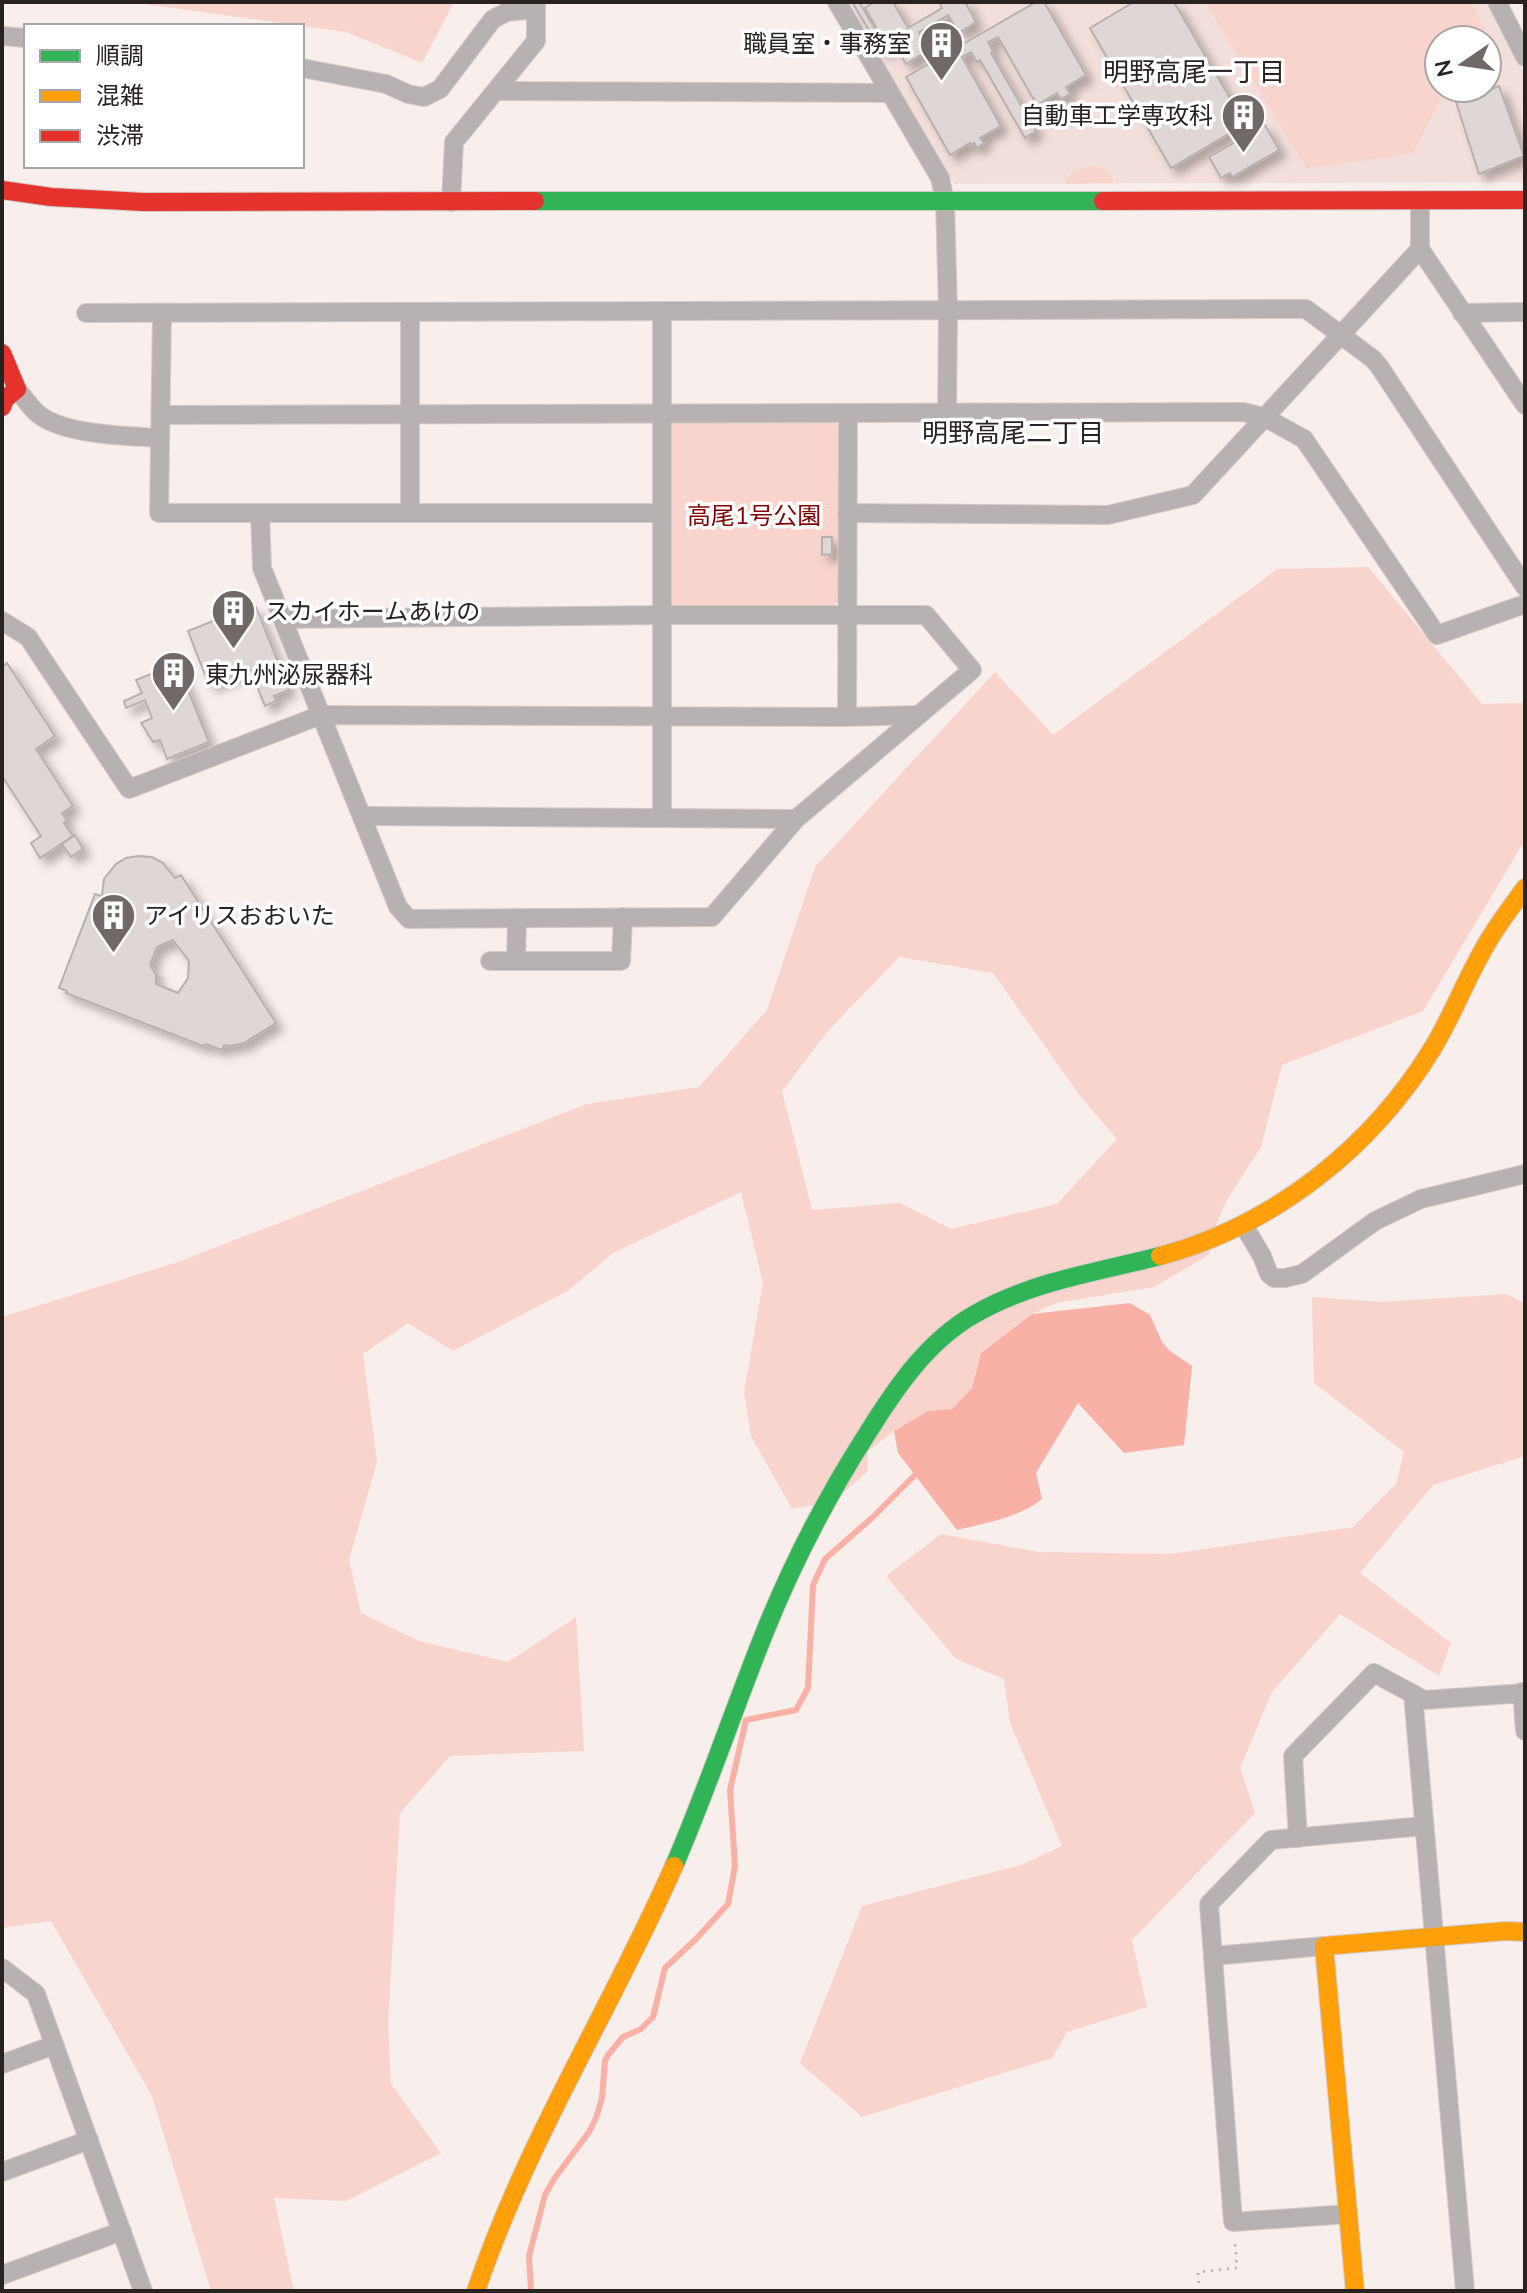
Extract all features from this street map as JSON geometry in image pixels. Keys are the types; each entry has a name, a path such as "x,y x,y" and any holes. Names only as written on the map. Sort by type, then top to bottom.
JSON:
{"street":[{"path":"837,2 940,178 945,201 947,413"},
{"path":"1497,2 1525,57"},
{"path":"304,68 386,84 424,97 440,89 493,19 536,5 536,41 454,142 451,202"},
{"path":"2,36 24,38"},
{"path":"496,91 890,93"},
{"path":"2,190 51,197 143,202 1525,200"},
{"path":"1420,201 1420,249 1525,405"},
{"path":"847,513 1108,515 1193,495 1420,249"},
{"path":"86,313 1306,309 1379,366 1525,587"},
{"path":"662,311 662,818"},
{"path":"410,312 410,513"},
{"path":"1462,313 1525,312"},
{"path":"162,313 159,513 662,513"},
{"path":"2,353 17,389 37,413 84,431 160,438"},
{"path":"2,407 5,399 17,389"},
{"path":"161,415 1243,412 1264,417 1304,439 1437,635 1525,604"},
{"path":"847,717 848,413"},
{"path":"260,513 262,568 398,907 409,919 712,917 796,819 972,670 926,615 283,619"},
{"path":"2,621 28,637 129,789 321,715 918,715"},
{"path":"362,816 796,819"},
{"path":"476,2291 536,2142 661,1896 698,1810 759,1647 799,1555 839,1480 893,1395 924,1354 946,1333 997,1300 1173,1254 1244,1226 1312,1182 1379,1120 1421,1066 1450,1018 1482,952 1525,888"},
{"path":"490,961 621,961 623,917"},
{"path":"516,961 517,918"},
{"path":"1244,1226 1269,1274 1274,1278 1285,1278 1314,1268 1375,1221 1421,1199 1525,1174"},
{"path":"1298,1838 1293,1756 1374,1673 1424,1700 1523,1693 1525,1731"},
{"path":"1413,1694 1465,2291"},
{"path":"1348,2214 1233,2222 1209,1904 1271,1840 1424,1826"},
{"path":"1213,1956 1434,1936 1525,1932"},
{"path":"1324,1946 1355,2291"},
{"path":"2,1968 36,1994 143,2291"},
{"path":"2,2064 54,2045"},
{"path":"2,2172 89,2140"},
{"path":"2,2275 122,2231"}],"path":[{"path":"1199,2291 1198,2272 1237,2268 1233,2222"}],"shaded area":[{"path":"848,2 1487,2 1498,24 1423,24 1423,104 1503,104 1503,33 1525,76 1525,182 954,184"},
{"path":"1130,1303 1150,1315 1162,1342 1192,1366 1184,1445 1124,1453 1078,1403 1036,1473 1042,1499 1012,1515 957,1530 898,1453 894,1431 928,1411 952,1409 972,1388 981,1353 1032,1314"}],"green space":[{"path":"130,2 454,2 422,63 346,32"},
{"path":"1205,2 1472,2 1483,24 1423,24 1423,104 1439,104 1412,154 1306,168"},
{"path":"1099,166 1113,178 1113,183 1064,184 1071,173"},
{"name":"高尾1号公園","path":"682,422 835,422 839,426 839,600 833,607 675,608 669,601 669,427"},
{"path":"1368,567 1482,704 1525,703 1525,840 1423,1011 1282,1065 1261,1147 1227,1200 1217,1222 1209,1255 1154,1287 1056,1303 1032,1314 981,1353 972,1388 952,1409 928,1411 867,1452 868,1471 834,1501 792,1509 751,1436 744,1392 763,1283 741,1192 613,1253 569,1290 453,1351 408,1323 363,1354 377,1462 349,1560 361,1613 419,1641 508,1662 576,1617 584,1751 450,1756 400,1813 388,2024 391,2084 441,2153 346,2201 274,2198 294,2291 211,2291 152,2096 51,1921 2,1928 2,1317 178,1262 587,1104 699,1087 767,1010 815,867 995,672 1053,735 1277,569","holes":["899,957 993,973 1081,1097 1117,1139 1057,1204 951,1229 900,1203 812,1210 782,1091 828,1031"]},
{"path":"1507,1294 1525,1304 1525,1456 1433,1485 1360,1573 1451,1643 1439,1676 1340,1614 1272,1692 1240,1768 1255,1813 1132,1940 1147,2007 1067,2032 1052,2058 862,2117 800,2063 862,1906 1021,1865 1062,1846 1010,1723 1004,1679 956,1659 886,1576 941,1534 1039,1552 1171,1554 1353,1527 1396,1484 1404,1452 1314,1383 1312,1297 1381,1302"}],"building":[{"path":"852,2 859,2 887,49 882,52"},
{"path":"871,2 893,2 908,28 942,8 939,2 970,2 966,4 976,22 959,33 948,15 919,32 929,50 906,64 895,44 888,48 865,8"},
{"name":"職員室・事務室","path":"1036,2 1044,2 1086,75 1066,87 1070,94 1061,99 1057,93 1037,105 998,37 988,42 993,51 991,53 1036,131 1025,138 980,60 977,62 971,52 962,57 1001,126 980,138 984,143 977,148 970,143 950,155 906,77"},
{"path":"1134,2 1174,2 1245,124 1171,168 1090,28"},
{"path":"1503,97 1524,156 1479,174 1457,104 1503,104"},
{"name":"自動車工学専攻科","path":"1265,125 1279,150 1232,177 1230,173 1221,178 1209,157"},
{"path":"822,537 832,537 832,554 822,555"},
{"name":"スカイホームあけの","path":"256,607 289,690 274,696 276,701 265,706 250,669 209,685 188,631"},
{"path":"7,663 55,736 36,749 73,806 62,813 67,821 64,823 73,836 40,858 31,843 41,836 2,776 2,667"},
{"name":"東九州泌尿器科","path":"177,663 209,742 167,759 160,740 153,742 141,723 152,718 145,700 126,708 124,701 142,693 136,680"},
{"path":"75,835 83,849 71,857 62,844"},
{"name":"アイリスおおいた","path":"152,857 163,863 175,878 181,875 276,1023 244,1043 224,1045 222,1050 206,1044 203,1046 59,988 95,894 102,896 104,879 116,864 126,858","holes":["173,940 189,961 188,978 178,993 156,984 156,975 150,965 157,947"]}],"waterway":[{"path":"531,2291 529,2256 545,2195 596,2118 608,2055 623,2037 641,2029 653,2017 665,1968 728,1904 735,1866 730,1790 746,1720 796,1710 808,1688 813,1585 825,1559 919,1471"}],"traffic: fast":[{"path":"535,201 1103,201"},
{"path":"674,1866 764,1634 798,1557 852,1458 914,1367 958,1325 1019,1293 1160,1256"}],"traffic: slow":[{"path":"1160,1256 1202,1242 1281,1203 1351,1149 1382,1117 1434,1046 1486,945 1525,888"},
{"path":"476,2291 519,2182 674,1866"},
{"path":"1355,2291 1324,1946 1525,1932"}],"traffic: jam":[{"path":"2,190 51,197 143,202 535,201"},
{"path":"1103,201 1525,200"},
{"path":"2,353 17,389 5,399 2,407"}],"place":[{"name":"職員室・事務室","path":"942,82"},
{"name":"自動車工学専攻科","path":"1244,154"},
{"name":"スカイホームあけの","path":"234,650"},
{"name":"東九州泌尿器科","path":"174,713"},
{"name":"アイリスおおいた","path":"113,954"}],"district":[{"name":"明野高尾一丁目","path":"1194,71"},
{"name":"明野高尾二丁目","path":"1013,432"}]}
